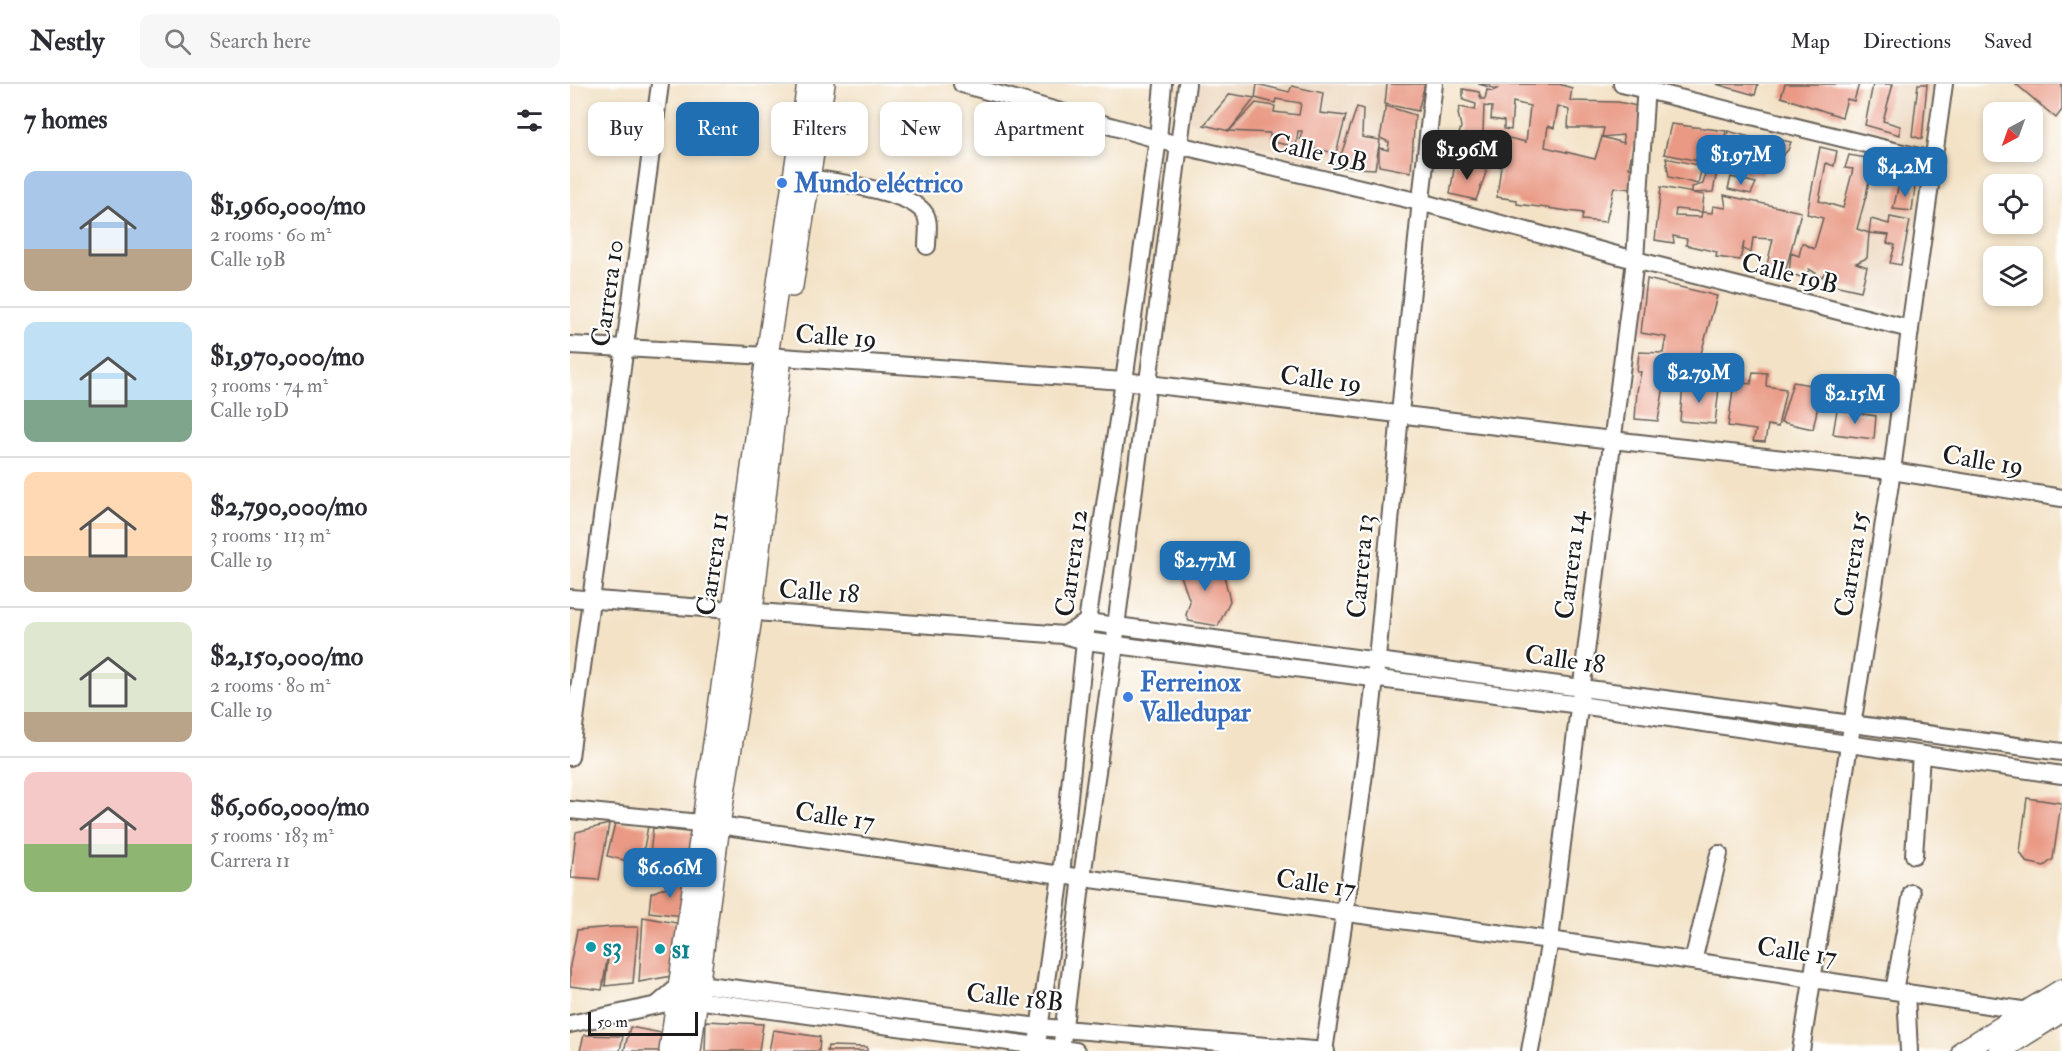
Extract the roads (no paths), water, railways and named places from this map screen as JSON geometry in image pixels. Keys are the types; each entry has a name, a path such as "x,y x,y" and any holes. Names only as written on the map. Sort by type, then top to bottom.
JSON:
{"main road":[{"name":"Carrera 11","path":"669,1051 682,995 711,824 742,611 774,357 801,177 808,84"},
{"name":"Carrera 11","path":"801,177 824,84"},
{"path":"1963,1051 2062,990"},
{"name":"Carrera 11","path":"682,995 690,1051"},
{"path":"2004,1049 2057,1014"}],"street":[{"name":"Carrera 10","path":"570,758 660,84"},
{"name":"Calle 19B","path":"962,84 1178,145 1420,202 1635,260 1910,329"},
{"name":"Carrera 12","path":"1036,1049 1061,875 1087,622 1124,381 1158,139 1163,84"},
{"name":"Carrera 12","path":"1066,1050 1063,1028 1187,84"},
{"name":"Carrera 13","path":"1324,1051 1345,913 1377,661 1399,414 1434,84"},
{"path":"1623,84 1646,87 1935,161"},
{"name":"Carrera 15","path":"1801,1051 1892,471 1944,84"},
{"name":"Carrera 14","path":"1530,1051 1550,940 1635,260 1646,87"},
{"path":"801,177 884,192 903,197 914,203 927,219 927,246"},
{"name":"Calle 19","path":"570,345 1124,381 1612,440 1892,471 2062,498"},
{"name":"Calle 18","path":"570,598 1064,635 1086,641 1580,705 2062,775"},
{"path":"1064,635 1087,622"},
{"name":"Calle 18","path":"1087,622 1580,687 1852,726 2062,752"},
{"path":"1914,855 1921,755"},
{"name":"Calle 17","path":"570,810 711,824 1061,875 1550,940 2057,1014"},
{"path":"1693,961 1719,854"},
{"path":"1909,1051 1900,992 1912,893"},
{"path":"570,1024 682,995"},
{"name":"Calle 18B","path":"682,995 1324,1051"},
{"name":"Calle 18B","path":"682,995 962,1044 1066,1050"},
{"path":"2004,1049 2009,1023"}],"place":[{"name":"Mundo eléctrico","path":"782,183"},
{"name":"Ferreinox Valledupar","path":"1128,697"},
{"name":"s3","path":"591,947"},
{"name":"s1","path":"660,949"}]}
